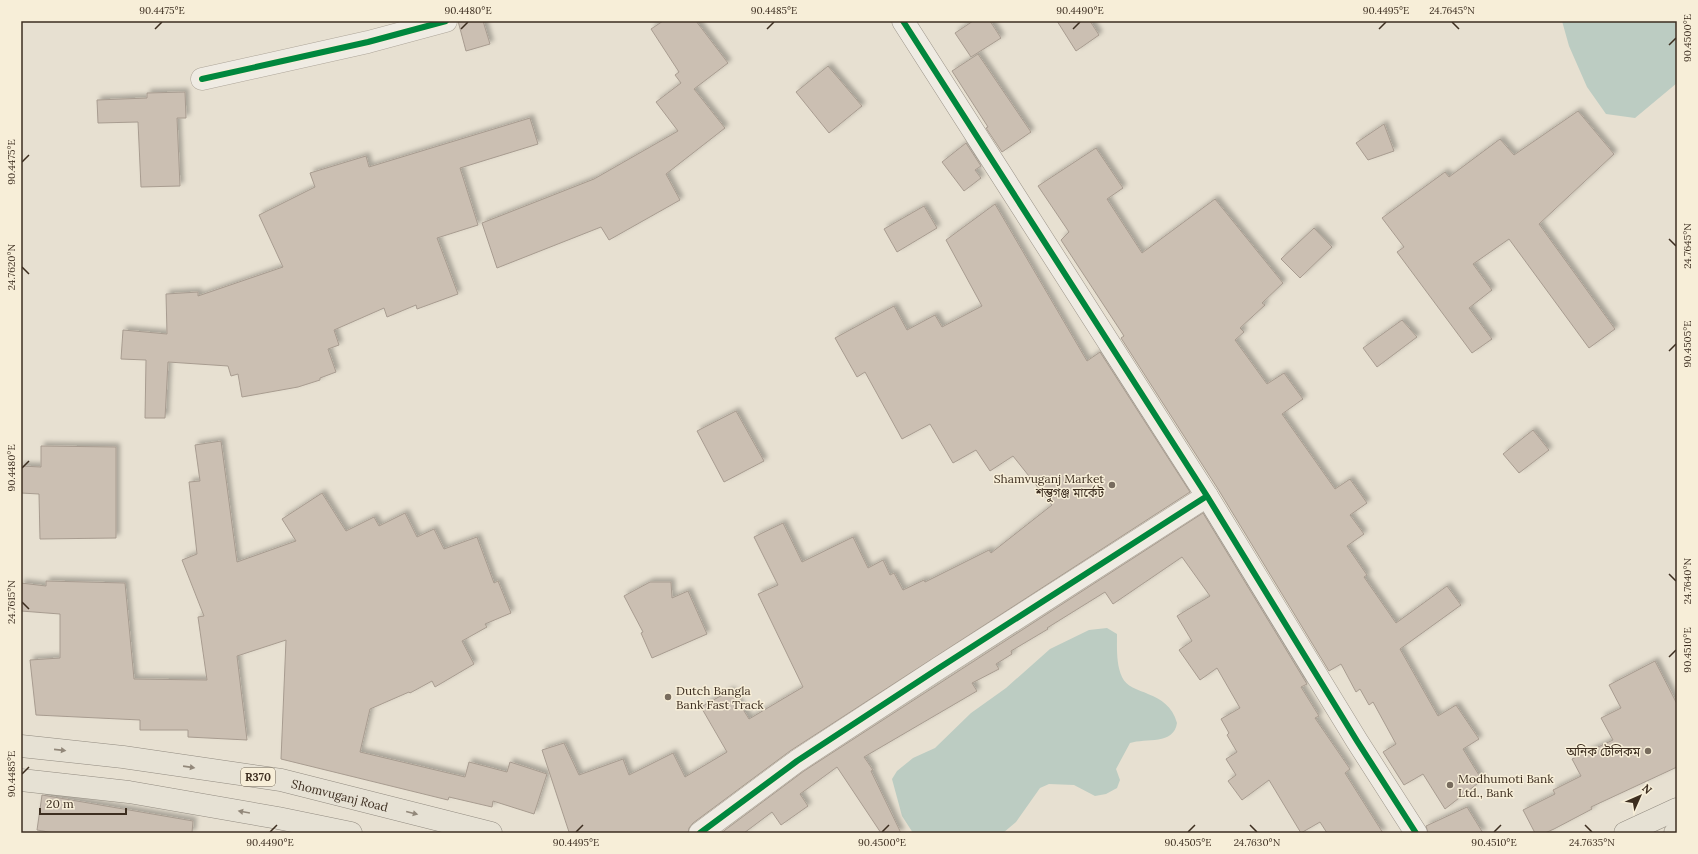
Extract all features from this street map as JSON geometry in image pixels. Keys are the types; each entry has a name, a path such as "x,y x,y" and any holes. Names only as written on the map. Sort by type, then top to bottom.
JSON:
{"main road":[{"name":"Shomvuganj Road","path":"21,746 123,757 281,780 491,833"},
{"path":"21,780 129,792 282,825 351,833"},
{"path":"1625,833 1677,809"}],"street":[{"path":"202,79 368,42 446,21"},
{"path":"903,21 1207,496 1357,741 1416,833"},
{"path":"700,833 797,761 1207,496"}],"shaded area":[{"path":"1562,21 1677,21 1677,83 1635,118 1606,114 1587,87 1569,46"},
{"path":"1107,628 1117,634 1117,656 1119,667 1122,677 1126,683 1166,704 1172,712 1177,723 1175,730 1171,735 1165,738 1130,743 1116,769 1120,780 1117,788 1106,794 1095,796 1074,785 1049,784 1040,788 1016,822 1003,833 913,833 902,816 892,779 897,771 913,758 935,748 971,713 1006,688 1050,649 1089,630"}],"building":[{"path":"458,21 483,21 490,44 466,51"},
{"path":"663,21 696,21 728,63 694,89 725,128 666,174 680,200 609,240 601,227 497,268 482,223 594,179 678,131 656,102 681,83 675,75 679,72 651,29"},
{"path":"973,21 990,21 1001,38 971,57 955,33"},
{"path":"1057,21 1090,21 1099,35 1076,51"},
{"path":"978,54 1031,132 1002,152 986,128 988,127 952,71"},
{"path":"828,66 862,106 829,133 796,92"},
{"path":"185,92 186,118 177,118 180,186 141,187 138,122 98,123 97,100 147,98 147,93"},
{"path":"1578,111 1614,154 1539,224 1615,329 1589,348 1509,239 1473,264 1492,290 1469,308 1492,339 1472,353 1397,252 1404,247 1382,218 1445,172 1449,177 1500,139 1514,155"},
{"path":"530,118 538,144 460,168 478,225 437,238 458,294 417,309 416,305 387,317 384,308 334,330 339,345 328,349 336,372 320,378 320,380 298,387 242,397 238,374 231,376 228,366 168,362 165,418 145,418 146,360 121,359 123,330 167,334 166,294 198,292 198,296 283,267 259,215 315,187 310,173 366,156 369,167"},
{"path":"1384,124 1394,151 1368,160 1356,143"},
{"path":"966,143 981,166 975,170 981,178 964,191 942,162"},
{"path":"1096,148 1123,188 1107,199 1142,253 1215,199 1283,283 1262,303 1265,305 1240,328 1244,332 1235,340 1267,384 1284,373 1303,399 1282,414 1335,489 1350,479 1367,503 1350,515 1364,534 1347,546 1367,575 1364,577 1396,623 1447,586 1461,605 1400,649 1438,716 1456,705 1479,739 1463,749 1482,780 1445,809 1423,774 1404,785 1383,752 1396,744 1373,702 1369,705 1360,689 1356,692 1341,664 1329,671 1218,489 1121,338 1124,336 1061,240 1069,232 1038,186"},
{"path":"995,204 1087,361 1100,352 1190,492 790,751 693,823 689,828 688,833 569,832 542,750 564,743 579,775 623,759 629,775 673,753 685,777 727,752 701,707 731,690 749,719 803,687 758,594 778,585 754,537 783,523 802,562 853,537 868,568 883,560 890,575 894,573 903,590 924,580 925,582 989,550 991,553 1052,505 1013,456 990,471 976,450 953,463 930,424 902,439 865,372 857,377 835,338 894,306 907,330 935,315 942,327 982,306 946,240"},
{"path":"924,206 937,228 897,252 884,229"},
{"path":"1314,228 1332,247 1300,278 1281,259"},
{"path":"1402,320 1417,337 1377,367 1363,348"},
{"path":"736,411 764,461 724,482 697,431"},
{"path":"1533,430 1549,450 1519,473 1503,454"},
{"path":"221,441 237,562 296,541 282,519 322,493 346,531 374,517 379,526 405,513 417,537 434,529 444,549 477,537 494,583 498,581 511,613 485,624 487,627 462,641 474,664 435,687 432,681 410,693 409,692 370,709 360,752 465,777 469,762 507,772 510,762 547,774 534,814 493,801 492,807 449,797 448,800 281,759 286,640 237,656 247,740 188,737 188,730 140,730 140,720 36,715 30,660 60,658 60,614 21,611 21,583 46,586 46,581 125,583 134,679 207,680 198,617 204,616 182,560 197,554 189,482 200,481 195,445"},
{"path":"41,446 116,447 116,538 40,539 39,494 21,493 21,466 41,467"},
{"path":"1203,513 1307,684 1301,687 1319,716 1315,718 1350,769 1345,773 1383,833 1327,833 1320,822 1301,833 1269,780 1242,800 1228,781 1236,775 1226,759 1237,752 1227,735 1229,733 1221,719 1240,708 1217,668 1200,680 1179,650 1192,641 1177,616 1210,596 1182,557 1113,604 1105,592 1047,628 1048,629 1011,651 1012,654 996,664 999,669 972,683 977,691 864,757 873,770 871,771 901,833 881,833 837,767 800,794 808,806 781,825 772,812 744,833 721,833 804,771"},
{"path":"650,582 671,582 672,598 688,591 707,634 652,658 641,633 643,632 624,596"},
{"path":"1655,661 1677,704 1677,767 1591,807 1592,809 1554,829 1545,833 1535,833 1523,810 1555,794 1553,790 1581,776 1572,759 1613,740 1601,718 1621,708 1609,685"},
{"path":"42,795 193,821 192,833 54,833 37,830"},
{"path":"1467,807 1483,833 1428,833 1426,826"}],"cycle path":[{"path":"202,79 368,42 446,21"},
{"path":"903,21 1207,496 1357,741 1416,833"},
{"path":"700,833 797,761 1207,496"}],"place":[{"name":"Shamvuganj Market শম্ভুগঞ্জ মার্কেট","path":"1112,485"},
{"name":"Dutch Bangla Bank Fast Track","path":"668,697"},
{"name":"অনিক টেলিকম","path":"1648,751"},
{"name":"Modhumoti Bank Ltd., Bank","path":"1450,785"}]}
